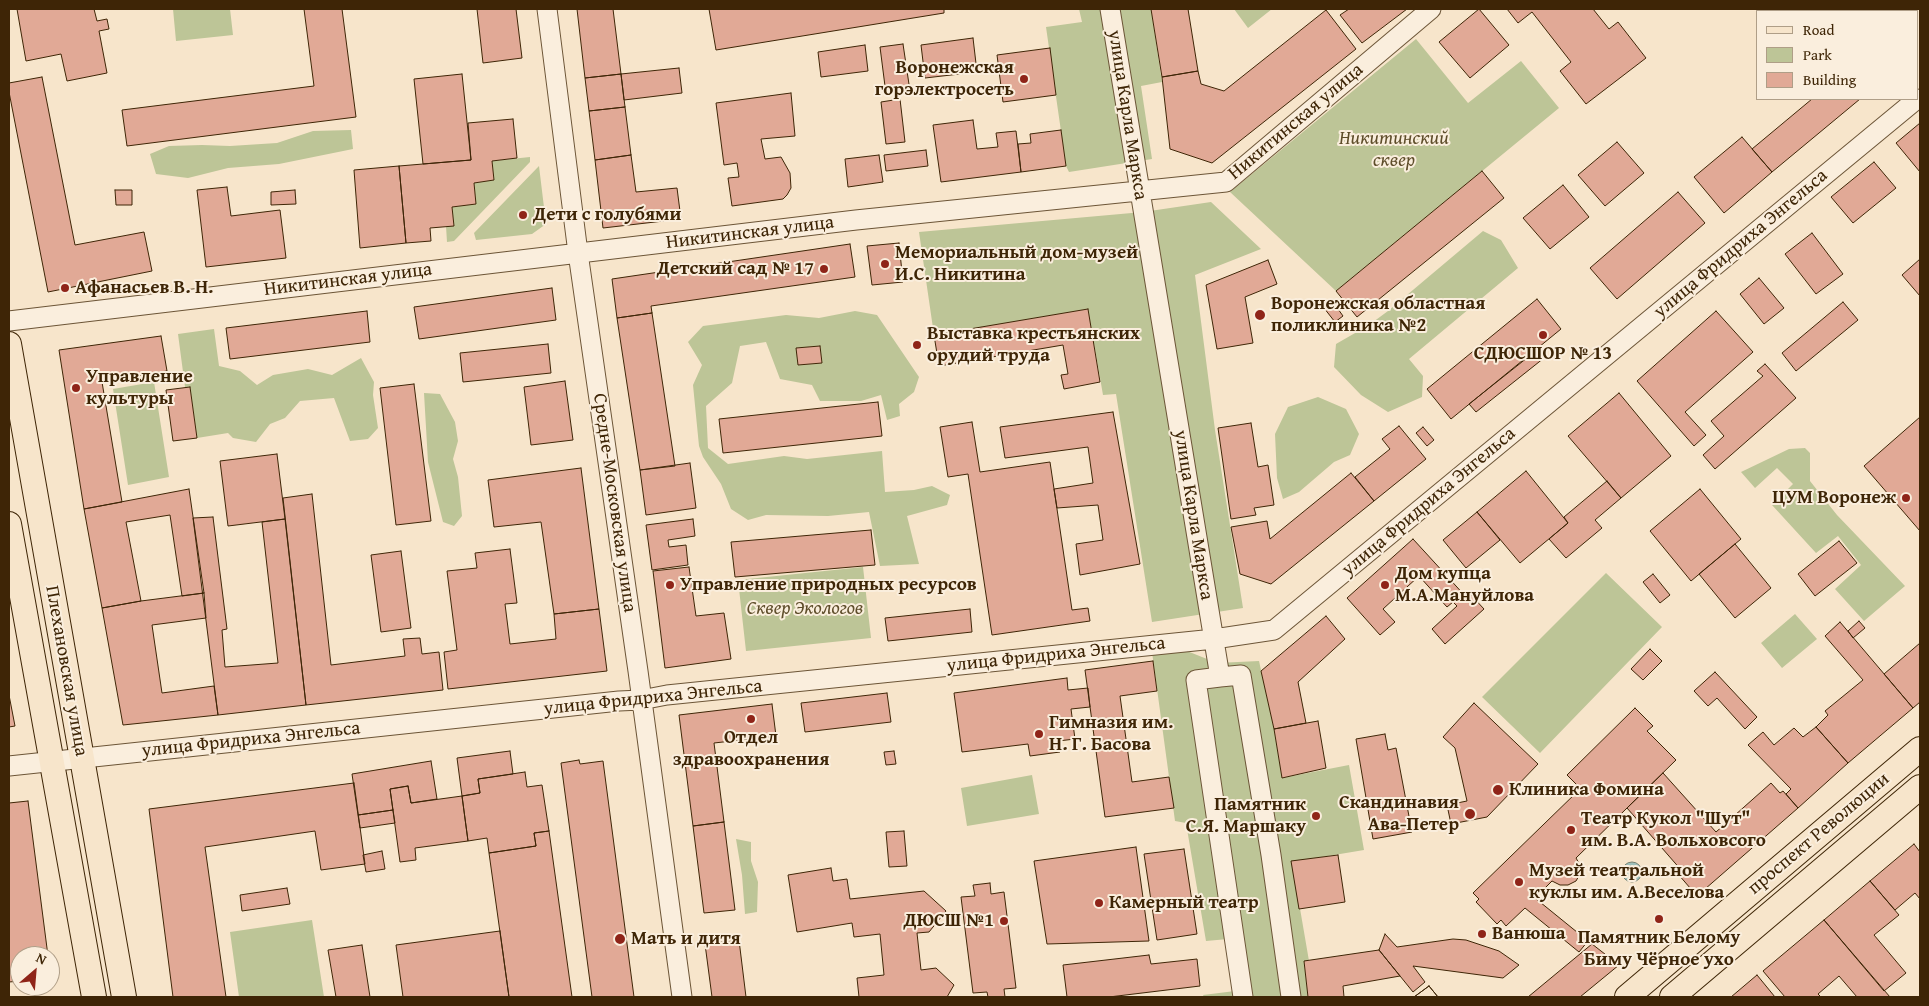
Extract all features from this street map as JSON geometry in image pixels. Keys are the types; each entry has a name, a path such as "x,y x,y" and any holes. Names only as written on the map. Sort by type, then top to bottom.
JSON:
{"main road":[{"name":"Плехановская улица","path":"9,344 124,997"},
{"name":"Плехановская улица","path":"9,524 94,997"},
{"name":"проспект Революции","path":"1627,997 1920,749"},
{"name":"проспект Революции","path":"1672,997 1920,787"}],"street":[{"name":"Средне-Московская улица","path":"547,9 578,253 638,671 682,997"},
{"name":"улица Карла Маркса","path":"1110,9 1220,677"},
{"name":"Никитинская улица","path":"9,321 856,220 1226,182 1431,9"},
{"name":"улица Фридриха Энгельса","path":"9,766 1214,639 1274,630 1916,100"},
{"path":"1243,997 1196,680 1242,674 1271,855 1291,997"}],"green space":[{"path":"173,9 230,9 233,35 176,41"},
{"path":"1079,9 1151,9 1162,82 1141,86 1152,159 1069,172 1066,166 1046,27 1082,22"},
{"path":"1234,9 1272,9 1248,28"},
{"name":"Никитинский сквер","path":"1416,39 1468,103 1521,61 1559,108 1336,291 1230,192"},
{"path":"351,130 353,149 279,164 228,168 188,178 156,174 150,154 169,146 230,146 277,143 313,131"},
{"path":"530,157 530,162 454,241 447,242 446,226 454,225 452,207 476,204 474,183 494,180 492,161"},
{"path":"539,166 546,224 532,234 476,240 474,233"},
{"path":"1211,202 1261,249 1195,275 1215,430 1243,608 1152,622 1116,394 1103,395 1088,309 934,335 919,232 1143,212"},
{"path":"1483,231 1501,240 1518,268 1409,359 1423,376 1422,397 1388,412 1361,395 1334,367 1336,344 1369,325 1388,311"},
{"path":"855,311 877,315 919,377 914,392 899,404 900,416 887,420 881,395 861,401 820,401 812,385 780,379 766,342 740,346 732,383 706,406 708,448 728,464 784,456 807,459 882,451 885,492 914,490 932,486 950,495 947,505 907,516 919,564 880,566 869,512 828,516 766,515 748,520 731,509 721,484 703,457 699,446 693,385 702,365 688,342 703,326 786,315 819,318","holes":["820,346 822,363 798,365 797,348"]},
{"path":"214,329 219,366 240,371 257,385 273,375 308,369 332,375 361,358 374,382 373,395 378,428 368,439 350,441 334,398 300,401 285,418 270,424 256,442 233,438 228,433 197,438 190,387 185,387 178,334"},
{"path":"154,382 169,477 128,485 113,389"},
{"path":"424,393 440,394 455,422 458,441 453,459 458,477 462,516 454,526 443,522 428,462"},
{"path":"1318,397 1346,409 1359,434 1350,455 1334,462 1299,492 1283,499 1277,478 1275,434 1288,407"},
{"path":"1805,448 1810,453 1810,481 1837,515 1905,586 1864,621 1835,589 1861,565 1838,536 1816,553 1772,505 1793,484 1777,468 1755,488 1741,472 1789,449"},
{"name":"Сквер Экологов","path":"863,567 871,638 746,651 738,580"},
{"path":"1606,573 1662,627 1540,753 1482,697"},
{"path":"1795,614 1817,639 1782,668 1761,643"},
{"path":"1182,649 1217,663 1259,661 1274,729 1282,778 1349,765 1364,850 1292,862 1309,961 1304,962 1308,997 1204,997 1203,995 1235,991 1228,939 1206,941 1186,823 1175,821 1152,652"},
{"path":"1032,775 1039,814 967,826 961,788"},
{"path":"736,839 751,842 751,861 758,882 757,912 745,914 742,875"},
{"path":"312,920 324,997 239,997 230,932"}],"water":[{"path":"1632,862 1639,865 1642,872 1639,879 1632,882 1625,879 1622,872 1625,865"}],"building":[{"path":"17,9 94,9 97,21 107,19 109,29 99,31 107,73 67,81 61,54 26,61"},
{"path":"304,9 342,9 356,117 127,146 122,110 314,86"},
{"path":"477,9 516,9 522,58 483,63"},
{"path":"577,9 613,9 621,74 585,78"},
{"path":"709,9 944,9 944,13 716,50"},
{"path":"1151,9 1188,9 1198,71 1162,77"},
{"path":"1349,9 1407,9 1362,43 1340,15"},
{"path":"1479,9 1509,45 1470,78 1439,42"},
{"path":"1507,9 1593,9 1609,29 1618,22 1646,58 1586,104 1560,71 1571,62 1532,12 1518,23"},
{"path":"1843,9 1897,9 1896,10"},
{"path":"1326,10 1356,49 1212,163 1170,149 1162,77 1198,71 1201,84 1224,91"},
{"path":"973,38 977,72 925,78 921,45"},
{"path":"903,44 910,91 886,94 880,47"},
{"path":"865,45 868,71 821,77 818,52"},
{"path":"1050,48 1056,95 1003,102 997,55"},
{"path":"679,68 682,93 624,100 621,74"},
{"path":"462,74 471,160 423,164 414,79"},
{"path":"621,74 625,107 589,111 585,78"},
{"path":"42,77 75,245 144,232 152,271 48,292 9,92 9,83"},
{"path":"791,93 795,136 761,139 765,159 781,157 790,173 791,188 783,199 732,206 728,178 739,177 737,163 724,165 716,103"},
{"path":"900,99 905,142 886,144 881,102"},
{"path":"1811,100 1859,100 1772,172 1752,149"},
{"path":"625,107 631,155 595,160 589,111"},
{"path":"513,119 517,158 492,161 494,180 474,183 476,204 452,207 454,226 430,228 431,241 406,243 399,166 471,160 468,123"},
{"path":"973,120 977,149 998,147 996,133 1016,131 1021,172 941,182 933,125"},
{"path":"1920,123 1920,172 1896,143"},
{"path":"1061,130 1066,166 1021,172 1018,144 1031,143 1030,134"},
{"path":"1742,137 1772,172 1724,213 1694,177"},
{"path":"1617,142 1644,173 1605,206 1578,175"},
{"path":"926,150 928,166 886,171 884,155"},
{"path":"631,155 636,192 677,188 681,219 603,228 595,160"},
{"path":"879,155 883,182 848,187 845,159"},
{"path":"1874,162 1896,188 1853,223 1831,197"},
{"path":"399,166 406,243 360,248 354,170"},
{"path":"1482,171 1504,198 1357,317 1336,291"},
{"path":"1563,185 1589,217 1550,249 1523,218"},
{"path":"227,187 231,216 280,210 286,258 206,267 197,190"},
{"path":"115,190 132,190 132,205 116,205"},
{"path":"295,190 296,204 271,205 271,192"},
{"path":"1678,192 1705,223 1617,299 1590,268"},
{"path":"1812,233 1843,274 1816,294 1785,254"},
{"name":"Мемориальный дом-музей И.С. Никитина","path":"899,243 903,282 872,285 867,246"},
{"path":"850,244 855,277 651,306 652,313 617,318 612,279"},
{"path":"1920,259 1920,296 1902,275"},
{"path":"1268,260 1277,284 1245,297 1253,343 1217,349 1206,285"},
{"path":"1759,278 1784,308 1764,324 1740,294"},
{"path":"552,288 556,320 419,339 414,307"},
{"path":"1537,299 1561,329 1451,419 1427,389"},
{"path":"1333,302 1343,316 1335,322 1324,308"},
{"path":"1843,302 1858,320 1796,371 1782,353"},
{"path":"1088,309 1100,382 1064,389 1061,375 1068,374 1063,345 939,366 934,335"},
{"path":"367,311 370,342 230,359 226,328"},
{"path":"1716,311 1753,352 1685,412 1706,435 1694,446 1637,381"},
{"path":"652,313 675,466 640,470 617,318"},
{"path":"161,336 167,371 102,382 122,502 84,509 59,350"},
{"path":"548,344 551,373 463,382 460,353"},
{"path":"820,346 822,363 798,365 796,348"},
{"path":"1537,350 1544,358 1476,412 1469,404"},
{"path":"1765,364 1796,398 1715,469 1703,455 1724,436 1711,421 1763,376 1757,371"},
{"path":"565,381 573,440 531,445 524,387"},
{"path":"414,384 431,521 396,525 380,388"},
{"path":"190,387 197,438 173,441 166,390"},
{"path":"1619,393 1671,456 1621,498 1568,436"},
{"path":"878,402 882,436 723,453 719,419"},
{"path":"1113,412 1140,564 1080,575 1076,544 1103,540 1098,505 1057,508 1054,489 1093,483 1088,447 1005,458 1000,427"},
{"name":"ЦУМ Воронеж","path":"1920,417 1920,531 1864,466"},
{"path":"972,422 980,472 1050,462 1072,610 1088,608 1090,621 992,635 968,474 948,477 940,427"},
{"path":"1251,423 1258,467 1268,465 1274,505 1254,508 1256,515 1231,519 1218,428"},
{"path":"1399,426 1426,459 1374,501 1355,477 1390,449 1382,439"},
{"path":"1423,427 1434,440 1427,446 1416,433"},
{"path":"277,454 285,519 228,526 220,461"},
{"path":"690,463 696,508 646,515 640,470"},
{"path":"581,468 599,609 554,614 541,522 494,527 488,480"},
{"path":"1526,471 1568,523 1520,563 1477,512"},
{"path":"1351,473 1374,501 1271,584 1240,574 1231,527 1267,521 1270,539"},
{"path":"1607,481 1621,498 1595,520 1602,528 1566,558 1549,539 1568,523 1564,517"},
{"path":"189,489 204,593 182,596 170,515 126,522 141,601 102,608 84,509"},
{"path":"1700,489 1741,539 1691,581 1650,531"},
{"path":"312,494 331,665 405,656 403,639 420,638 422,654 439,652 443,690 306,705 283,498"},
{"path":"1477,512 1500,540 1466,568 1443,540"},
{"path":"213,517 227,629 222,630 225,667 278,663 262,522 285,519 306,705 218,715 193,518"},
{"path":"693,519 695,536 668,540 669,547 686,545 688,565 652,570 646,525"},
{"path":"871,530 875,565 735,577 731,542"},
{"name":"Дом купца М.А.Мануйлова","path":"1413,539 1467,598 1471,595 1484,609 1445,644 1432,629 1457,606 1453,602 1447,607 1419,576 1383,609 1395,622 1380,635 1347,598"},
{"path":"1839,541 1857,563 1815,596 1798,574"},
{"path":"1735,544 1771,588 1735,618 1699,574"},
{"path":"510,549 517,603 505,604 510,644 556,639 554,614 599,609 607,671 448,689 444,652 457,650 447,571 477,568 475,553"},
{"path":"401,551 411,628 381,632 371,555"},
{"path":"689,567 696,616 724,613 731,659 665,668 653,571"},
{"path":"1653,574 1670,595 1660,603 1643,582"},
{"path":"204,593 206,618 152,625 162,693 214,686 218,715 123,725 102,608"},
{"path":"970,609 972,632 888,641 885,618"},
{"path":"1326,616 1345,639 1298,682 1306,723 1274,729 1261,671"},
{"path":"1859,621 1865,628 1853,638 1848,631"},
{"path":"1840,622 1913,708 1848,763 1816,727 1828,715 1825,711 1863,680 1825,636"},
{"path":"1920,643 1920,702 1913,708 1884,674"},
{"path":"1650,649 1662,661 1643,680 1631,669"},
{"path":"1153,661 1157,691 1120,696 1132,782 1169,777 1174,808 1105,817 1085,670"},
{"path":"1715,672 1757,717 1745,729 1717,698 1708,706 1694,691"},
{"path":"1067,678 1068,690 1088,688 1090,707 1071,709 1075,739 1058,741 1060,752 1030,756 1028,744 962,752 954,693"},
{"path":"887,693 891,722 805,732 801,703"},
{"path":"9,695 15,726 9,727"},
{"path":"1474,703 1538,764 1487,817 1451,824 1447,805 1467,801 1455,748 1443,737"},
{"path":"772,704 776,736 714,743 724,822 693,826 679,715"},
{"path":"1635,708 1653,726 1647,731 1676,760 1576,858 1580,865 1580,874 1576,881 1568,885 1560,885 1552,881 1535,898 1588,941 1579,952 1525,908 1506,926 1501,920 1497,924 1476,902 1479,899 1473,893 1579,790 1573,788 1577,785 1567,775"},
{"path":"1318,721 1326,768 1282,778 1274,729"},
{"path":"1816,727 1848,763 1798,808 1786,794 1791,789 1748,745 1763,732 1774,745 1794,728 1803,737"},
{"path":"1385,734 1388,750 1396,748 1412,832 1373,839 1356,739"},
{"path":"510,751 513,774 478,779 480,793 462,796 457,758"},
{"path":"894,751 896,764 886,765 884,752"},
{"path":"579,760 580,764 603,761 634,997 592,997 561,763"},
{"path":"431,761 437,799 411,803 408,786 390,789 393,810 358,815 352,774"},
{"path":"525,772 527,787 542,785 549,831 534,833 536,846 489,853 487,838 468,841 462,796 480,793 478,779"},
{"path":"1663,773 1716,832 1771,783 1780,793 1783,791 1798,808 1697,896 1678,874 1682,871 1627,808"},
{"path":"354,783 365,864 321,870 315,831 205,847 226,997 173,997 149,809"},
{"path":"408,786 411,803 462,796 468,841 415,848 416,860 400,862 390,789"},
{"path":"28,801 47,946 10,946 9,982 9,803"},
{"path":"393,810 395,823 360,828 358,815"},
{"path":"724,822 735,910 704,913 693,826"},
{"path":"549,831 572,997 509,997 489,853 536,846 534,833"},
{"path":"904,831 907,866 889,867 886,832"},
{"path":"1914,844 1920,852 1920,899 1915,893 1895,910 1870,881"},
{"path":"1136,847 1149,941 1047,944 1034,861"},
{"path":"1184,849 1197,934 1157,940 1144,854"},
{"path":"382,851 385,869 366,872 363,855"},
{"path":"1338,855 1345,902 1299,909 1291,861"},
{"path":"831,868 833,881 847,879 850,899 924,891 946,911 929,932 917,933 921,970 936,968 954,985 947,997 859,997 857,978 884,975 880,934 854,937 852,923 797,932 788,875"},
{"path":"1870,881 1899,915 1874,935 1906,973 1884,991 1824,920"},
{"path":"990,883 991,894 1004,892 1016,988 1004,989 1005,997 988,997 987,992 973,993 961,897 975,896 973,885"},
{"path":"287,888 290,904 242,911 240,895"},
{"path":"1824,920 1890,997 1857,997 1839,976 1818,994 1821,997 1785,997 1763,971"},
{"path":"500,931 509,997 403,997 396,945"},
{"path":"1385,934 1397,947 1453,939 1466,940 1499,951 1519,965 1503,978 1413,966 1425,982 1413,992 1379,950"},
{"path":"739,940 746,997 712,997 705,944"},
{"path":"1592,944 1619,965 1580,997 1528,997"},
{"path":"362,945 370,997 336,997 328,950"},
{"path":"1379,950 1400,976 1343,986 1344,997 1308,997 1304,961"},
{"path":"1149,955 1151,964 1197,959 1200,986 1109,997 1067,997 1063,965"},
{"path":"1757,975 1775,997 1731,997"},
{"path":"1429,986 1438,997 1414,997"},
{"path":"1429,986 1438,997 1414,997"}],"place":[{"name":"Воронежская горэлектросеть","path":"1024,79"},
{"name":"Дети с голубями","path":"523,215"},
{"name":"Мемориальный дом-музей И.С. Никитина","path":"885,264"},
{"name":"Детский сад № 17","path":"824,269"},
{"name":"Афанасьев В. Н.","path":"65,288"},
{"name":"Воронежская областная поликлиника №2","path":"1260,315"},
{"name":"СДЮСШОР № 13","path":"1543,335"},
{"name":"Выставка крестьянских орудий труда","path":"917,345"},
{"name":"Управление культуры","path":"76,388"},
{"name":"ЦУМ Воронеж","path":"1906,498"},
{"name":"Управление природных ресурсов","path":"670,585"},
{"name":"Дом купца М.А.Мануйлова","path":"1385,585"},
{"name":"Отдел здравоохранения","path":"751,719"},
{"name":"Гимназия им. Н. Г. Басова","path":"1039,734"},
{"name":"Клиника Фомина","path":"1498,790"},
{"name":"Скандинавия Ава-Петер","path":"1470,814"},
{"name":"Памятник С.Я. Маршаку","path":"1316,816"},
{"name":"Театр Кукол \"Шут\" им. В.А. Вольховсого","path":"1571,830"},
{"name":"Музей театральной куклы им. А.Веселова","path":"1519,882"},
{"name":"Камерный театр","path":"1099,903"},
{"name":"Памятник Белому Биму Чёрное ухо","path":"1659,919"},
{"name":"ДЮСШ №1","path":"1004,921"},
{"name":"Ванюша","path":"1482,934"},
{"name":"Мать и дитя","path":"620,939"}]}
